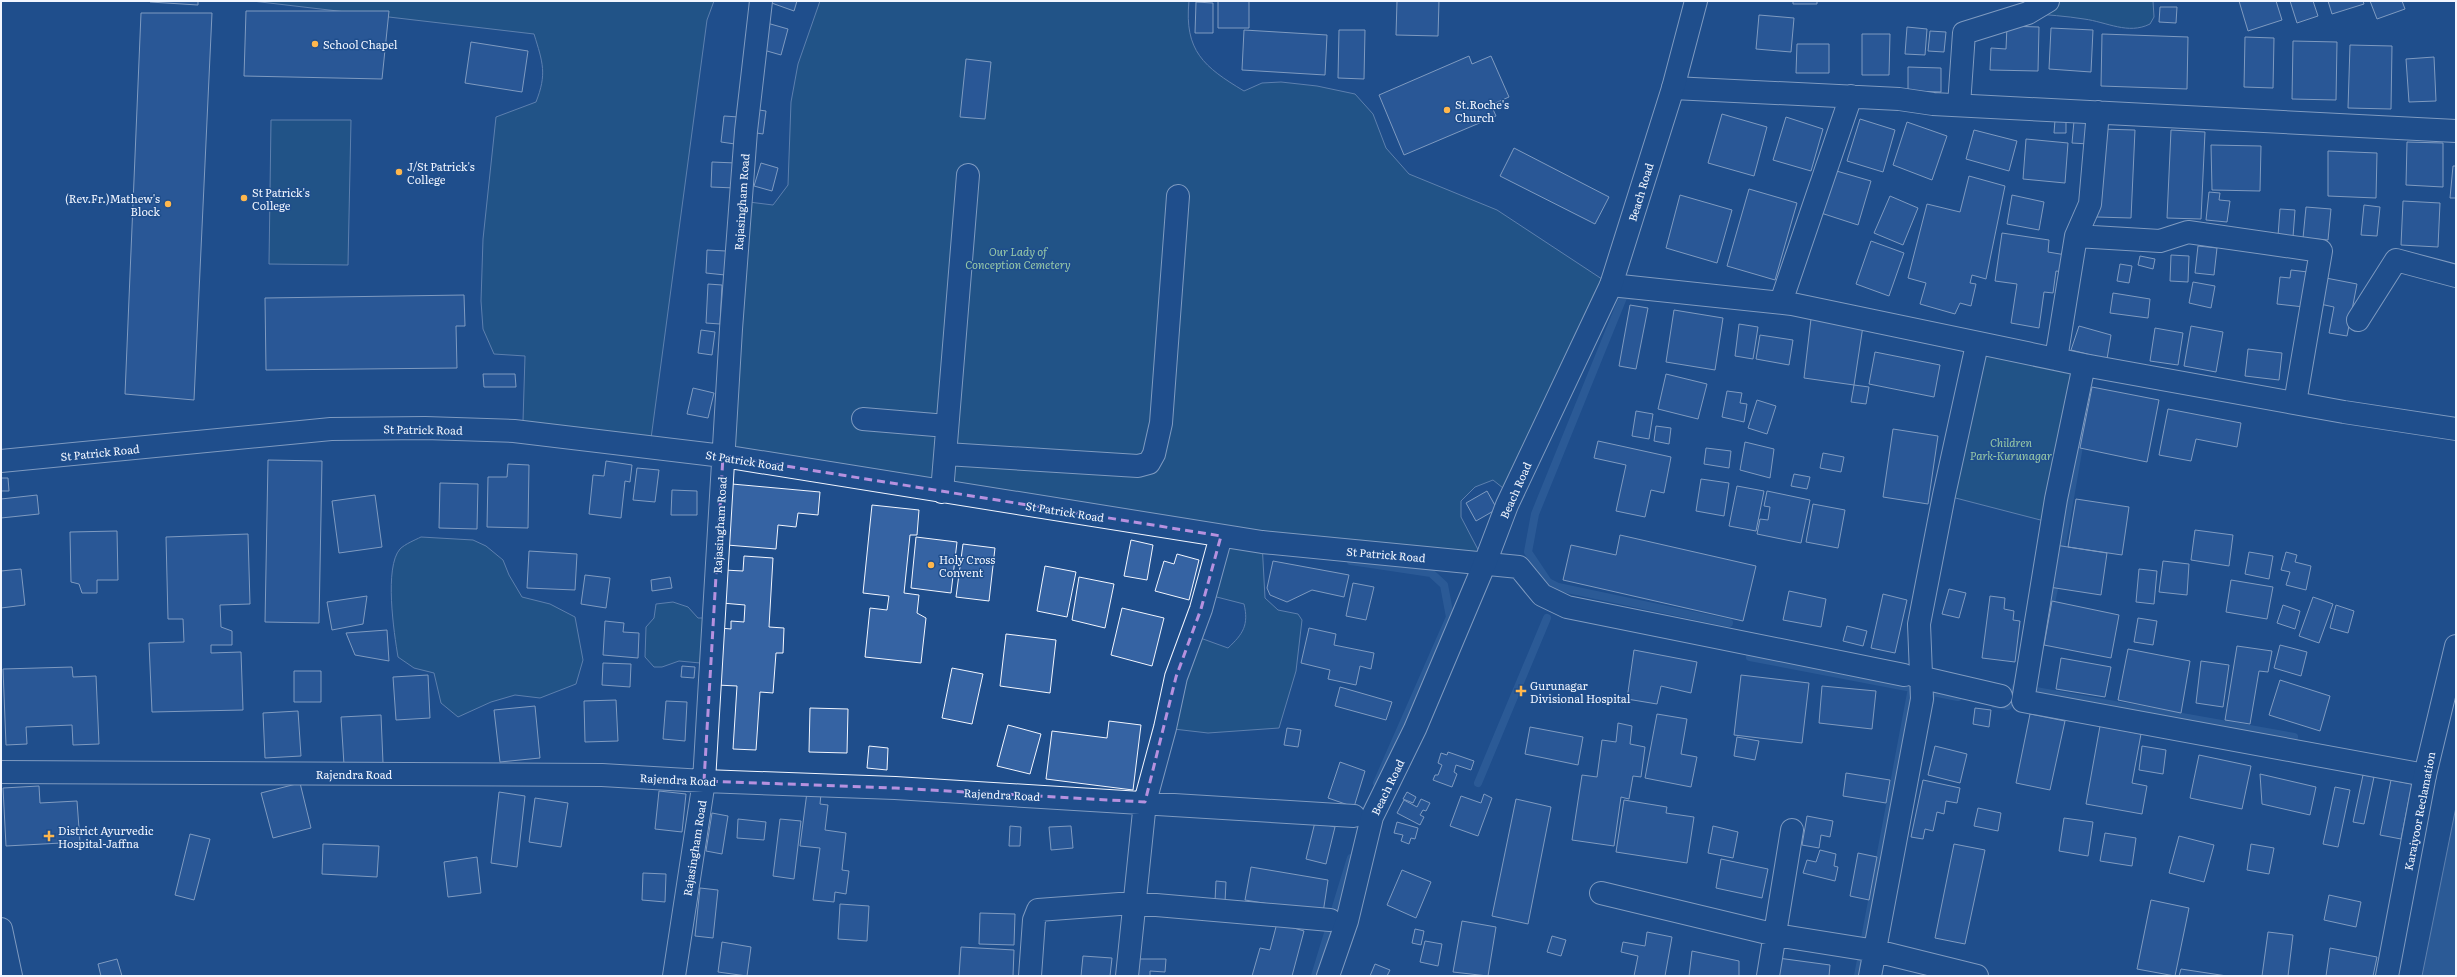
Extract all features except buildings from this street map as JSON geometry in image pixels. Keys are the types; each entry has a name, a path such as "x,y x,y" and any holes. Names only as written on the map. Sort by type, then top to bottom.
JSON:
{"street":[{"name":"Rajasingham Road","path":"674,976 704,781 723,456 746,131 761,1"},
{"name":"Beach Road","path":"1328,976 1347,921 1372,817 1415,728 1486,563 1507,506 1611,285 1673,88 1696,1"},
{"path":"1959,105 1964,33 2028,13 2048,1"},
{"path":"1673,88 1851,96 1959,105 2456,131"},
{"path":"1781,302 1851,96"},
{"path":"2056,359 2076,236 2090,204 2098,112"},
{"path":"942,492 968,175"},
{"path":"946,454 1138,466 1149,463 1154,454 1161,423 1178,196"},
{"path":"2076,236 2160,241 2188,232 2321,251 2295,403"},
{"path":"2358,320 2396,260 2456,276"},
{"path":"1611,285 1781,302 2084,365 2295,403 2456,429"},
{"path":"1870,976 1876,951 1922,699 1914,676 1919,624 1941,509 1976,349 1975,343"},
{"path":"2084,365 2056,499 2023,701 2425,775"},
{"path":"863,419 947,426"},
{"name":"St Patrick Road","path":"1,462 331,428 425,428 514,431 723,456 1221,536 1346,551 1519,567 1542,595 1567,607 1914,676 2001,696"},
{"path":"1127,976 1133,903 1145,802 1176,677 1201,609 1221,536"},
{"name":"Karaiyoor Reclamation","path":"2387,976 2425,775 2456,646"},
{"name":"Rajendra Road","path":"1,772 602,775 704,781 895,788 1145,802 1354,816"},
{"path":"1768,976 1792,830"},
{"path":"1601,892 1776,934 1876,951 1977,976"},
{"path":"1030,976 1034,920 1038,910 1133,903 1330,920"},
{"path":"1,930 10,976"}],"highlighted area":[{"path":"723,456 1221,536 1201,609 1176,677 1145,802 895,788 704,781"}],"green space":[{"path":"252,1 714,1 707,20 650,446 514,431 523,421 525,356 494,354 483,329 481,301 483,239 496,117 536,102 543,76 540,53 534,34"},
{"name":"Our Lady of Conception Cemetery","path":"820,1 1189,1 1188,18 1190,33 1194,45 1200,56 1218,74 1244,91 1262,83 1281,82 1317,86 1355,94 1373,114 1386,148 1409,174 1497,210 1611,285 1503,488 1493,480 1475,487 1461,501 1461,517 1485,563 1262,542 1265,598 1278,610 1298,614 1302,620 1296,671 1279,728 1208,733 1165,728 1192,635 1228,648 1238,638 1244,629 1246,618 1244,604 1205,594 1221,536 723,456 741,201 773,205 788,185 791,102 798,64"},
{"path":"2048,1 2153,1 2154,17 2150,24 2142,27 2126,28 2084,19 2028,13"},
{"path":"271,120 351,120 348,265 269,264"},
{"name":"Children Park-Kurunagar","path":"1976,349 2084,365 2052,523 1944,495"},
{"path":"421,537 473,540 486,546 503,560 509,575 522,597 550,604 575,617 583,660 576,684 540,698 515,695 491,702 458,717 441,703 434,673 414,668 398,657 394,633 391,585 392,570 395,558 402,547"},
{"path":"673,602 688,607 698,618 714,618 711,664 679,661 662,667 654,667 645,657 646,627 654,618 656,604"}],"shaded area":[{"path":"2456,807 2456,976 2422,976"}],"waterway":[{"path":"1632,296 1624,295 1535,514 1528,552 1548,582 1558,587 1729,623"},
{"path":"2060,555 2083,423"},
{"path":"1351,561 1431,573 1444,585 1450,617 1377,783"},
{"path":"2044,636 2056,579"},
{"path":"1478,783 1547,618"},
{"path":"1750,657 1912,688 1858,976"},
{"path":"2031,686 2030,690 2294,737"},
{"path":"1995,704 2008,706 2016,687"},
{"path":"1930,702 1932,692 1958,697"},
{"path":"1315,976 1351,858"}],"place":[{"name":"School Chapel","path":"315,44"},
{"name":"St.Roche's Church","path":"1447,110"},
{"name":"J/St Patrick's College","path":"399,172"},
{"name":"St Patrick's College","path":"244,198"},
{"name":"(Rev.Fr.)Mathew's Block","path":"168,204"},
{"name":"Holy Cross Convent","path":"931,565"},
{"name":"Gurunagar Divisional Hospital","path":"1521,691"},
{"name":"District Ayurvedic Hospital-Jaffna","path":"49,836"}]}
